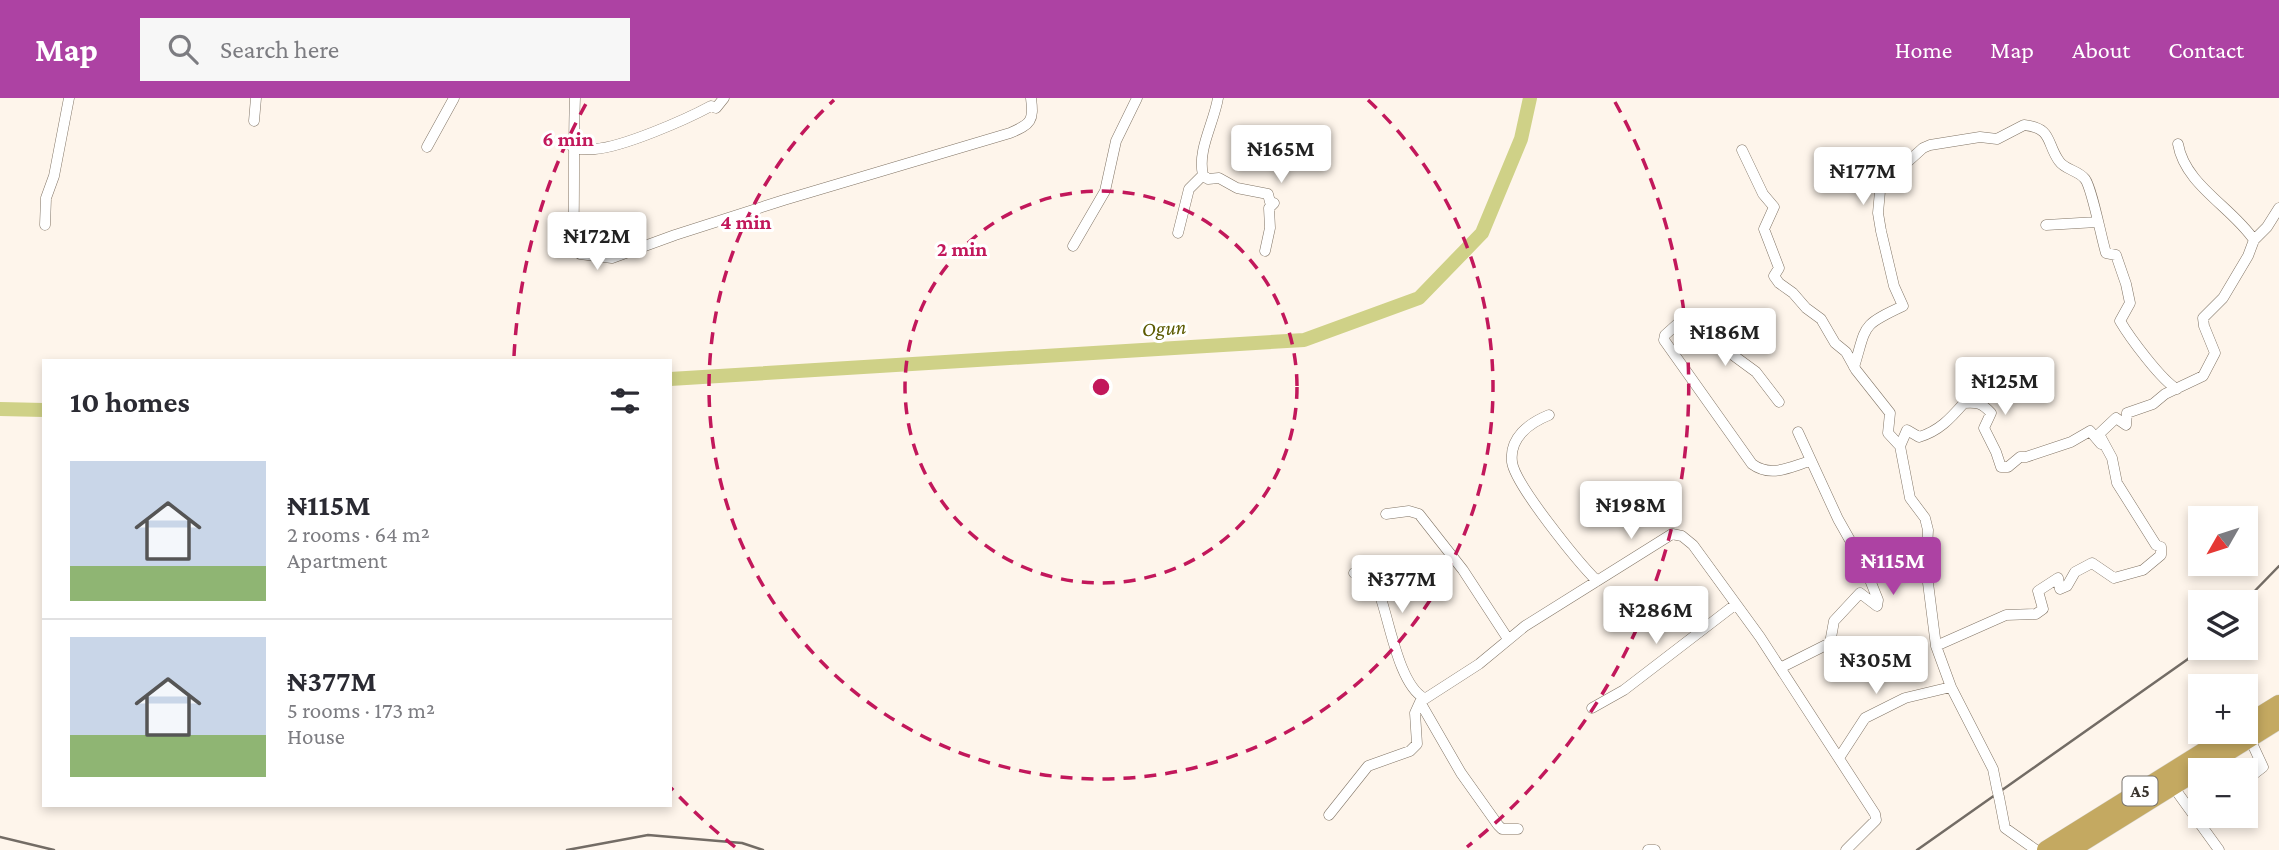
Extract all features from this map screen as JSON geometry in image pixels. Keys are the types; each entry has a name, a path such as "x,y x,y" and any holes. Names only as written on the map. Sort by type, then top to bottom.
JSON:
{"highway":[{"name":"A5","path":"2258,720 2279,704"},
{"name":"A5","path":"2258,727 2279,720"},
{"name":"A5","path":"2046,850 2223,744"},
{"name":"A5","path":"2070,850 2172,785 2227,744"}],"street":[{"path":"45,225 46,198 54,176 69,98"},
{"path":"254,121 256,98"},
{"path":"426,147 453,98"},
{"path":"575,98 573,245 580,254 612,258 760,208 1010,133 1028,124 1031,118 1031,98"},
{"path":"573,148 597,149 614,145 659,130 711,106 716,108 724,98"},
{"path":"1073,246 1105,191 1116,141 1137,98"},
{"path":"1218,98 1215,117 1200,163 1203,175 1209,180 1219,178 1237,188 1268,194 1270,202 1274,203 1269,208 1270,228 1265,251"},
{"path":"1854,367 1859,344 1869,323 1903,306 1894,286 1881,231 1878,213 1882,186 1923,148 1937,143 1980,137 1997,139 2024,125 2038,128 2048,136 2062,165 2077,172 2087,181 2106,253 2116,255 2126,284 2130,303 2120,321 2127,334 2167,383 2177,389"},
{"path":"2178,144 2180,156 2190,171 2210,194 2246,227 2255,240"},
{"path":"1742,150 1763,194 1774,207 1764,229 1779,268 1774,276 1821,319 1835,343 1846,352 1854,367 1890,413 1888,433 1900,446 1910,498 1925,518 1928,530 1926,567 1936,646 1951,687 1993,769 2005,828 2036,850"},
{"path":"1178,233 1189,189 1203,175"},
{"path":"1936,646 2006,615 2036,614 2043,609 2038,591 2057,578 2060,589 2067,586 2074,572 2092,563 2114,579 2143,570 2161,555 2161,547 2156,545 2117,483 2112,458 2099,433 2116,418 2126,425 2127,413 2153,404 2165,394 2203,376 2215,353 2203,318 2223,298 2255,240 2279,208"},
{"path":"2046,225 2097,222"},
{"path":"1779,402 1756,372 1707,336 1688,318 1684,318 1665,335 1664,340 1752,464 1769,472 1810,461"},
{"path":"1900,446 1907,430 1919,437 1928,434 1946,424 1964,403 1974,402 1983,404 1991,414 1984,428 1997,452 2001,467 2008,467 2020,457 2071,442 2090,431 2112,458"},
{"path":"1549,415 1524,428 1517,439 1512,464 1519,480 1542,514 1583,568 1597,581"},
{"path":"1780,668 1830,643 1835,621 1860,593 1877,606 1878,600 1798,432"},
{"path":"1385,514 1409,511 1419,514 1463,570 1508,639"},
{"path":"1329,815 1368,766 1415,747 1415,713 1422,700 1479,664 1525,626 1672,534 1682,536 1693,545 1780,668 1875,814 1876,820 1871,827 1846,850"},
{"path":"1354,573 1365,576 1378,590 1396,653 1412,687 1422,700 1461,773 1502,829 1518,828"},
{"path":"1592,708 1624,690 1735,604"},
{"path":"1839,758 1865,718 1905,698 1951,687"},
{"path":"2172,785 2188,804"},
{"path":"2205,828 2219,850"},
{"path":"1648,850 1655,850"}],"waterway":[{"name":"Ogun","path":"672,379 1304,340 1419,298 1482,233 1521,139 1530,98"},
{"name":"Ogun","path":"0,409 42,410"}],"railway":[{"path":"2256,590 2279,566"},
{"path":"1917,850 2188,659"},
{"path":"567,850 648,835 742,843 763,850"},
{"path":"0,837 54,850"}]}
